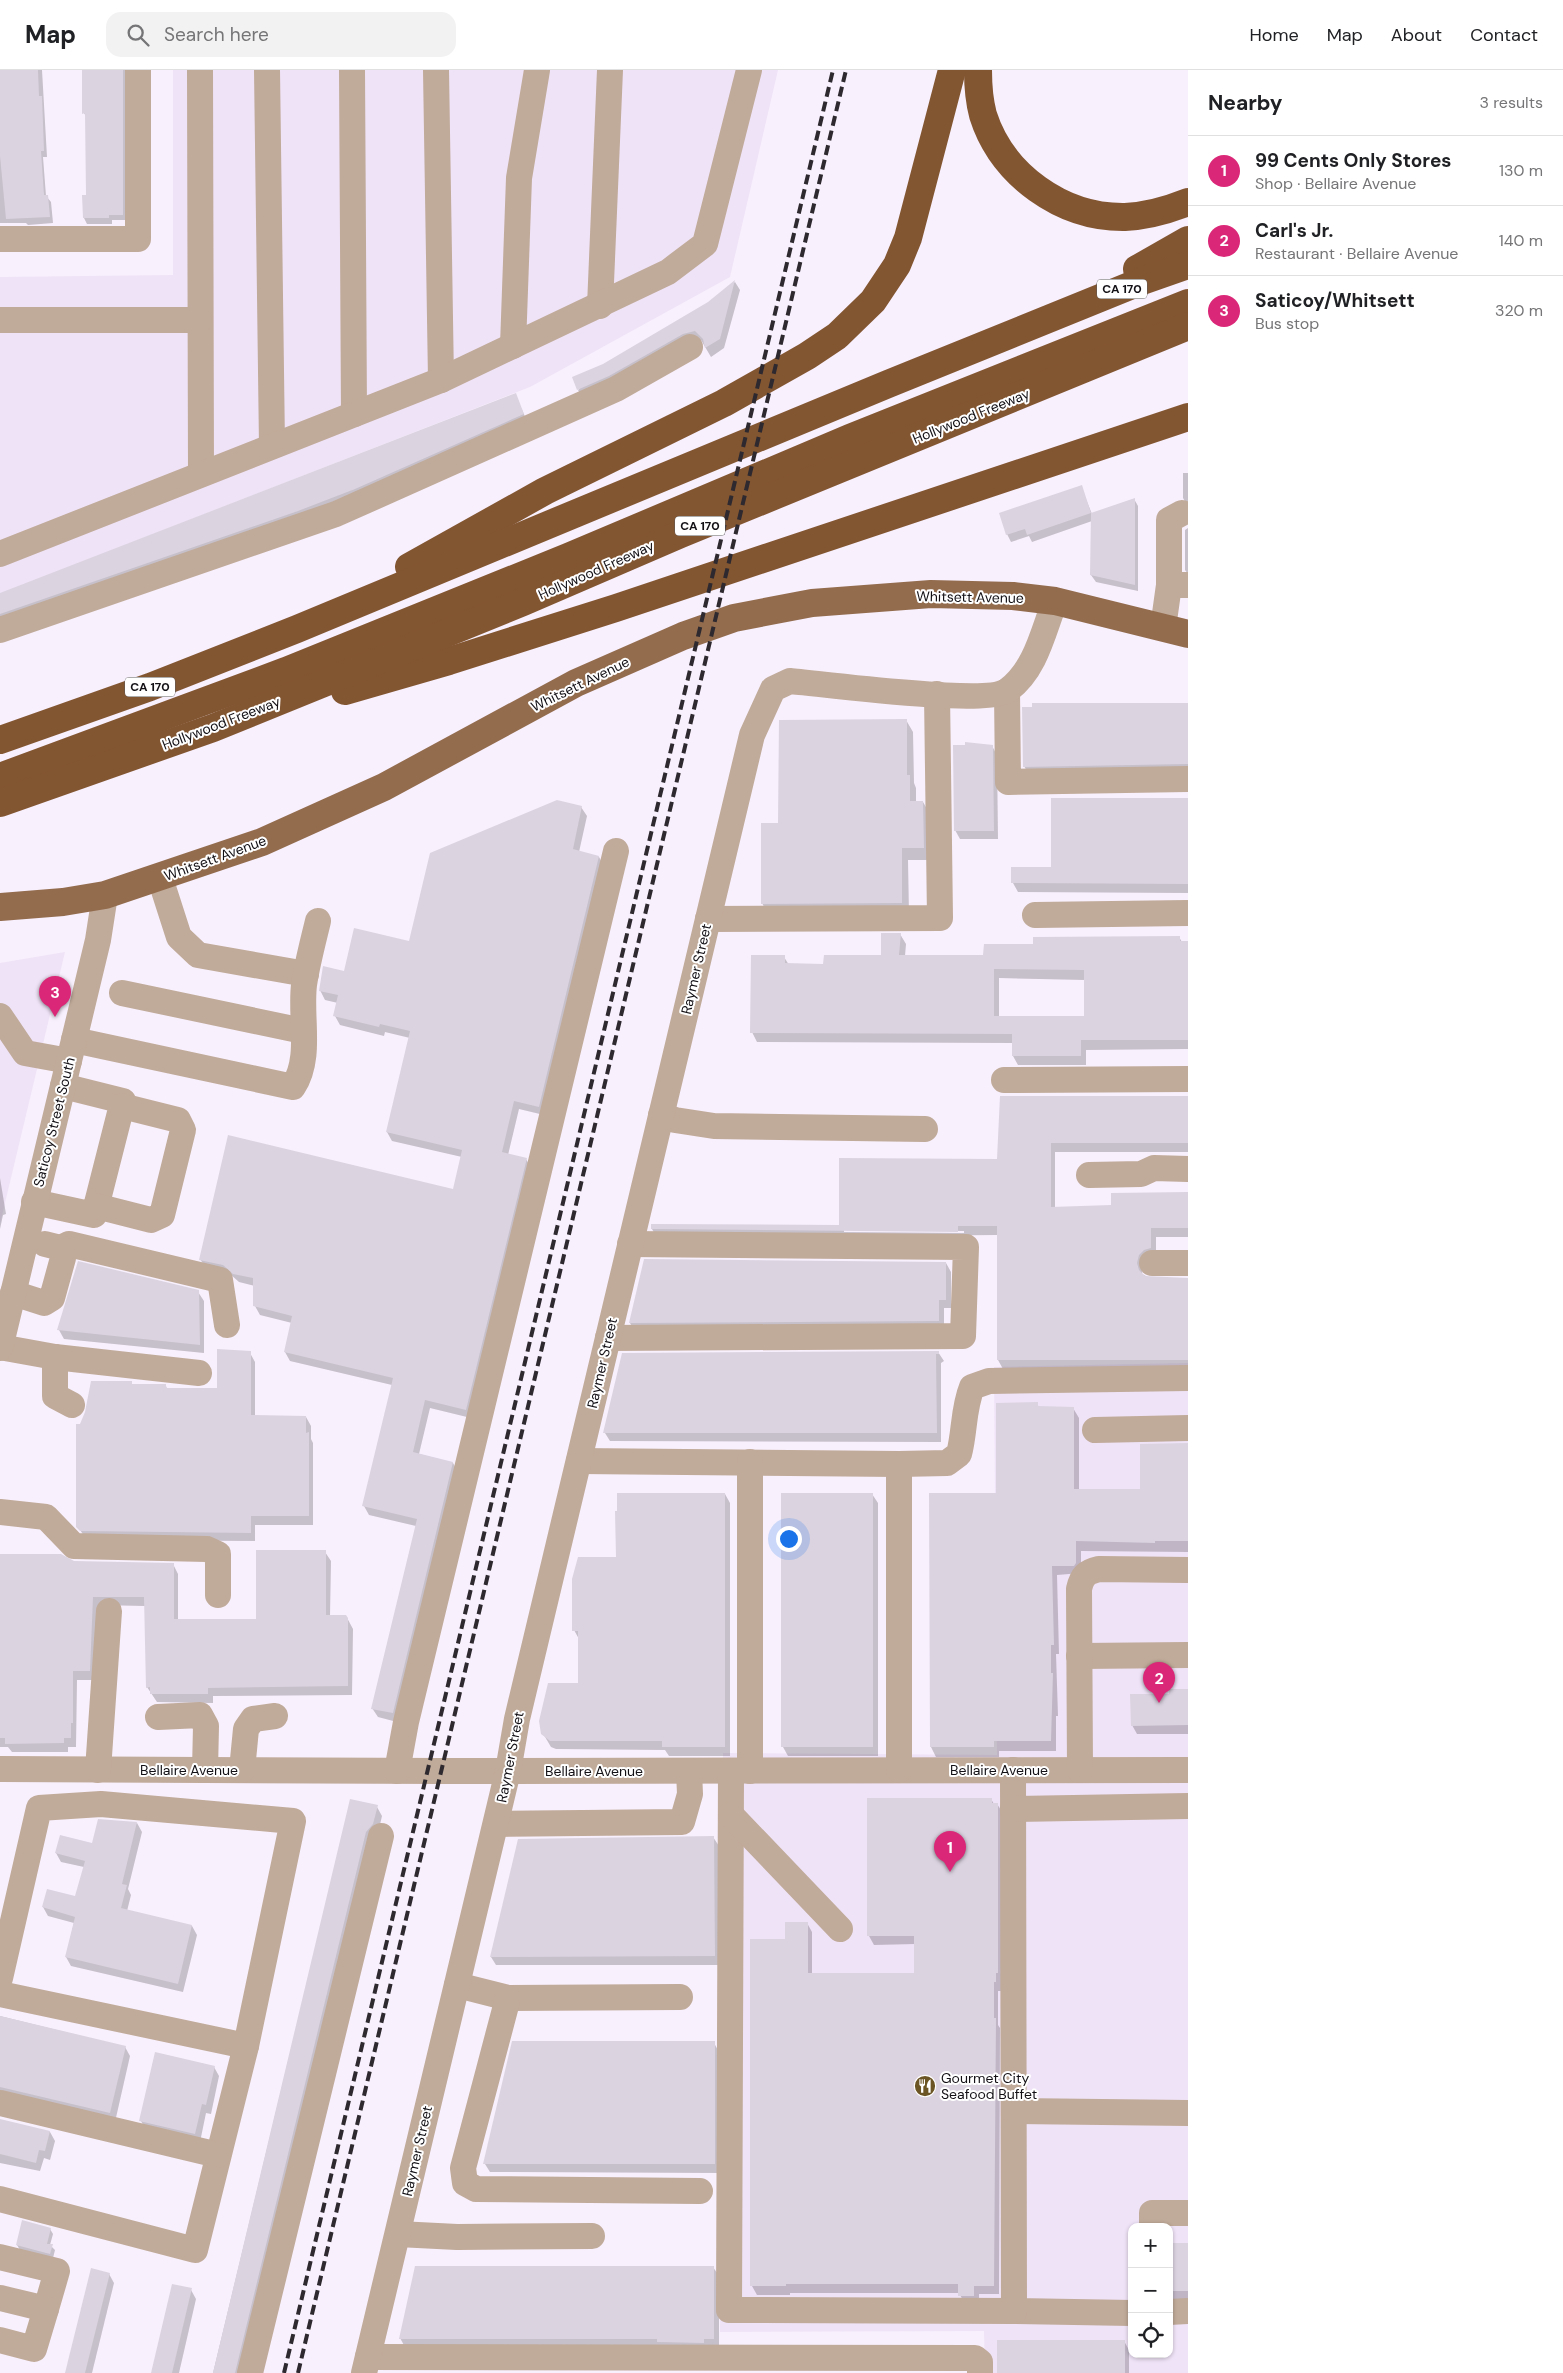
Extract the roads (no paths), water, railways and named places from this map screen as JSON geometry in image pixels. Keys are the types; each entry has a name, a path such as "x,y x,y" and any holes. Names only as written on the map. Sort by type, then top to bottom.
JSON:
{"highway":[{"path":"297,630 544,491 724,403 807,356 837,336 873,301 897,265 908,238 952,70"},
{"path":"978,70 983,115 992,137 1008,163 1041,192 1072,207 1097,215 1125,217 1188,202"},
{"path":"1058,315 1188,240"},
{"name":"CA 170","path":"0,740 150,687 297,630 1058,315 1188,265"},
{"path":"0,759 254,667 1188,285"},
{"path":"0,777 286,671 568,557 850,438 1188,303"},
{"name":"Hollywood Freeway","path":"0,803 214,728 523,602 680,534 1188,326"},
{"path":"214,728 468,655 832,534 882,520 1188,417"}],"main road":[{"name":"Whitsett Avenue","path":"0,907 63,902 105,895 262,842 384,787 576,684 683,636 734,618 812,603 930,594 1013,596 1055,601 1175,631"}],"street":[{"path":"0,239 138,239 138,70"},
{"path":"200,70 199,320 201,474"},
{"path":"267,70 272,446"},
{"path":"352,70 354,414"},
{"path":"436,70 442,380"},
{"path":"513,346 519,178 537,70"},
{"path":"600,306 610,70"},
{"path":"0,554 442,380 668,272 705,244 749,70"},
{"path":"0,320 199,320"},
{"path":"0,630 336,514 616,389 690,347"},
{"path":"1175,631 1178,585 1169,520 1182,513"},
{"path":"1055,601 1030,668 1007,691 1008,782 1188,779"},
{"name":"Raymer Street","path":"366,2365 496,1824 508,1772 517,1719 752,735 773,689 790,681 972,697 1007,691"},
{"path":"708,919 940,918 937,694"},
{"path":"397,1771 406,1722 616,851"},
{"path":"160,878 179,937 198,955 306,974"},
{"name":"Saticoy Street South","path":"0,1348 98,940 105,895"},
{"path":"1035,916 1188,913"},
{"path":"0,1016 25,1053 71,1051 293,1087 298,1080 304,1054 304,985 318,921"},
{"path":"122,993 303,1031"},
{"path":"1004,1080 1188,1079"},
{"path":"34,1202 94,1215 122,1106 123,1101 63,1086"},
{"path":"96,1206 151,1220 162,1215 183,1130 178,1120 122,1106"},
{"path":"661,1115 675,1120 714,1126 925,1129"},
{"path":"1089,1175 1141,1174 1154,1168 1188,1169"},
{"path":"25,1239 61,1248 69,1244 220,1280 227,1326"},
{"path":"608,1338 963,1336 966,1247 630,1244"},
{"path":"13,1293 44,1303 52,1298 63,1258 61,1248"},
{"path":"1152,1263 1188,1263"},
{"path":"0,1348 55,1357 199,1374"},
{"path":"55,1357 54,1396 72,1405"},
{"path":"579,1461 947,1463 959,1454 965,1430 965,1404 972,1387 989,1381 1188,1378"},
{"path":"1096,1430 1188,1428"},
{"path":"750,1462 740,1771 731,1815 729,2310 1128,2313"},
{"path":"898,1770 900,1464"},
{"path":"0,1512 46,1517 74,1546 208,1549 218,1554 218,1594"},
{"path":"1080,1770 1079,1589 1081,1578 1087,1572 1099,1569 1188,1570"},
{"path":"98,1770 109,1611"},
{"path":"1079,1656 1188,1655"},
{"path":"158,1717 200,1715 206,1726 205,1770"},
{"path":"242,1770 246,1729 253,1719 275,1716"},
{"name":"Bellaire Avenue","path":"0,1769 508,1772 1188,1770"},
{"path":"1013,1770 1014,2312"},
{"path":"496,1824 682,1822 690,1794 689,1771"},
{"path":"0,1978 39,1808 101,1804 293,1820 246,2046 195,2250 0,2199"},
{"path":"1013,1809 1188,1806"},
{"path":"731,1815 840,1929"},
{"path":"250,2373 381,1836"},
{"path":"457,1985 508,1998 680,1997"},
{"path":"0,1994 246,2046"},
{"path":"508,1998 462,2168 465,2182 476,2189 700,2191"},
{"path":"0,2103 218,2155"},
{"path":"1014,2111 1188,2113"},
{"path":"1152,2223 1152,2213 1188,2213"},
{"path":"398,2234 592,2236"},
{"path":"0,2257 57,2271 34,2349 0,2340"},
{"path":"0,2298 46,2309"},
{"path":"1173,2312 1188,2311"},
{"path":"366,2365 975,2358 980,2362 980,2373"}],"railway":[{"path":"284,2373 833,70"},
{"path":"298,2373 846,70"}],"place":[{"name":"Saticoy/Whitsett","path":"55,1017"},
{"name":"Carl's Jr.","path":"1159,1703"},
{"name":"99 Cents Only Stores","path":"950,1872"},
{"name":"Gourmet City Seafood Buffet","path":"925,2086"}]}
